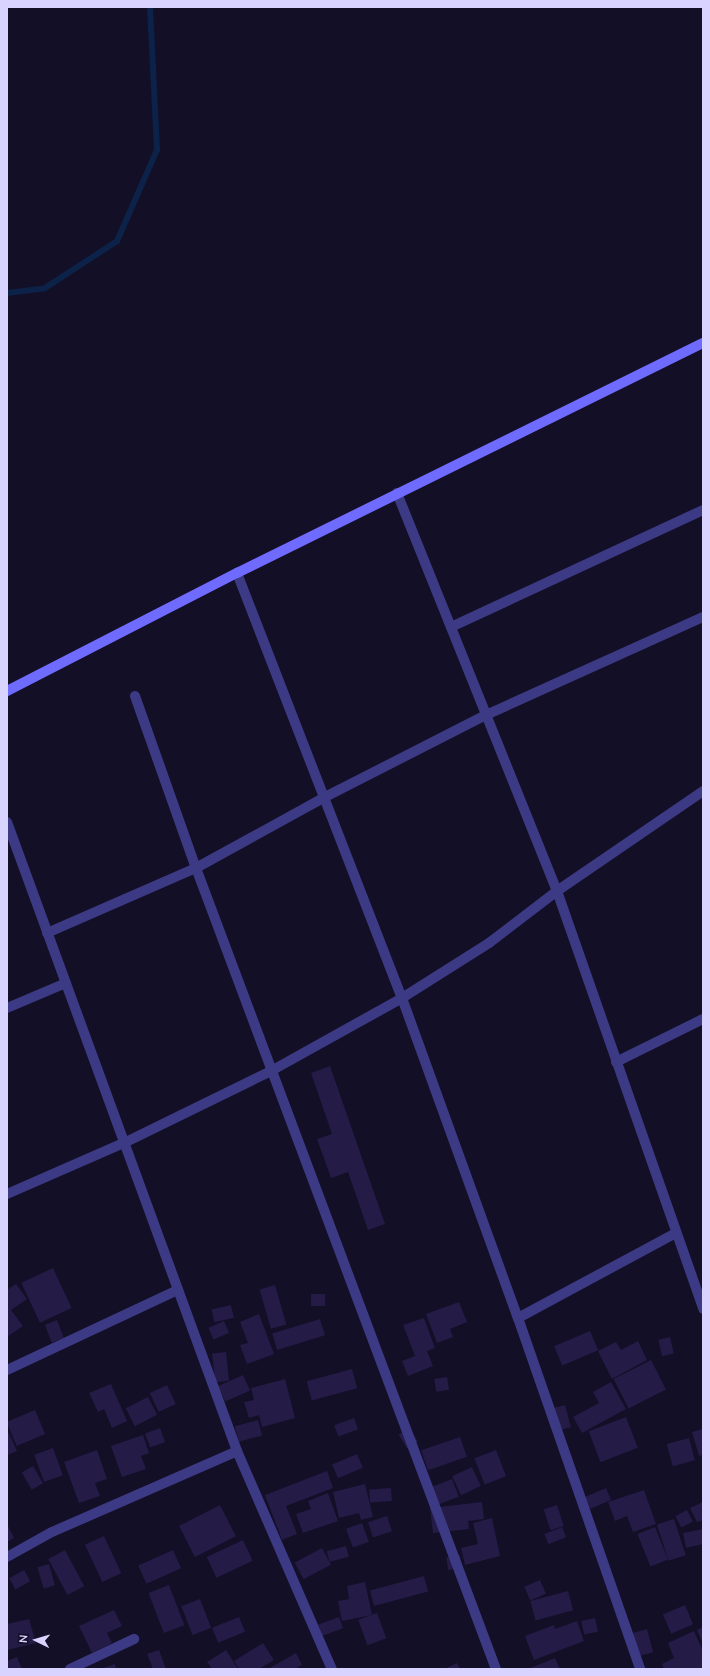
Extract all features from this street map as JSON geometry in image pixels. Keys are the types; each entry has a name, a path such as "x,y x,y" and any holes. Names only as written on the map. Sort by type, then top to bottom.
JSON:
{"main road":[{"path":"7,691 397,493 703,343"}],"street":[{"path":"397,493 556,891 702,1305"},
{"path":"451,627 703,510"},
{"path":"237,573 402,998 518,1318 640,1669"},
{"path":"48,933 196,868 325,797 486,715 703,617"},
{"path":"135,696 196,868 271,1071 496,1669"},
{"path":"7,1194 126,1142 271,1071 402,998 489,943 556,891 703,791"},
{"path":"7,822 126,1142 237,1451 332,1669"},
{"path":"7,1008 66,983"},
{"path":"616,1062 703,1019"},
{"path":"518,1318 676,1233"},
{"path":"7,1370 178,1290"},
{"path":"7,1557 52,1532 237,1451"},
{"path":"70,1669 134,1639"}],"building":[{"path":"330,1066 385,1224 368,1230 348,1172 331,1178 317,1139 332,1134 311,1073"},
{"path":"53,1268 72,1308 40,1323 21,1283"},
{"path":"16,1284 27,1299 11,1310 23,1326 7,1337 7,1290"},
{"path":"275,1285 286,1324 271,1329 260,1289"},
{"path":"311,1294 325,1294 325,1306 311,1306"},
{"path":"459,1302 467,1322 450,1329 453,1337 437,1343 426,1314"},
{"path":"231,1305 234,1318 214,1322 212,1309"},
{"path":"259,1314 274,1354 247,1364 240,1345 248,1343 240,1322"},
{"path":"424,1318 435,1348 427,1351 433,1366 408,1376 402,1361 415,1356 403,1325"},
{"path":"320,1319 325,1335 277,1350 272,1334"},
{"path":"57,1320 64,1338 52,1342 45,1325"},
{"path":"224,1321 229,1333 213,1340 208,1328"},
{"path":"590,1331 598,1350 562,1366 554,1346"},
{"path":"670,1337 674,1354 662,1356 658,1340"},
{"path":"638,1341 647,1360 612,1379 598,1351 616,1342 621,1350"},
{"path":"226,1352 229,1381 215,1382 212,1353"},
{"path":"651,1360 666,1389 629,1408 614,1379"},
{"path":"352,1369 357,1388 312,1400 307,1381"},
{"path":"243,1375 250,1391 225,1402 218,1386"},
{"path":"447,1377 449,1390 436,1392 434,1379"},
{"path":"285,1379 295,1418 262,1427 259,1415 249,1418 244,1402 254,1400 251,1388"},
{"path":"611,1382 626,1409 582,1433 573,1417 599,1403 593,1392"},
{"path":"111,1384 127,1421 112,1428 104,1409 98,1412 89,1393"},
{"path":"167,1385 176,1404 159,1412 150,1393"},
{"path":"148,1397 157,1415 135,1426 126,1408"},
{"path":"565,1405 571,1427 559,1430 553,1408"},
{"path":"35,1410 45,1434 17,1446 7,1422"},
{"path":"626,1417 638,1448 600,1462 589,1431"},
{"path":"354,1418 358,1429 338,1436 334,1425"},
{"path":"258,1420 262,1435 239,1442 235,1426"},
{"path":"160,1428 165,1442 150,1448 145,1433"},
{"path":"410,1428 418,1442 407,1448 399,1434"},
{"path":"703,1429 703,1455 699,1456 692,1432"},
{"path":"9,1433 17,1451 7,1455 7,1434"},
{"path":"143,1435 149,1453 141,1456 146,1469 122,1477 111,1446"},
{"path":"460,1437 467,1457 428,1470 421,1450"},
{"path":"689,1438 695,1460 673,1466 667,1444"},
{"path":"53,1448 63,1475 44,1482 34,1455"},
{"path":"97,1450 107,1479 95,1483 100,1496 79,1503 64,1462"},
{"path":"496,1450 506,1476 485,1484 475,1458"},
{"path":"357,1454 363,1468 338,1478 332,1465"},
{"path":"33,1466 43,1483 32,1490 22,1472"},
{"path":"472,1467 481,1486 461,1495 452,1476"},
{"path":"327,1471 333,1488 286,1506 297,1534 282,1540 265,1495"},
{"path":"452,1479 459,1497 438,1505 431,1487"},
{"path":"365,1484 373,1517 361,1520 359,1513 339,1518 333,1492"},
{"path":"391,1488 392,1501 370,1503 369,1490"},
{"path":"606,1488 611,1500 590,1509 585,1497"},
{"path":"644,1490 656,1524 633,1532 627,1516 615,1521 608,1502"},
{"path":"328,1493 338,1521 303,1533 296,1514 311,1509 308,1501"},
{"path":"482,1502 484,1519 468,1521 469,1529 433,1533 430,1508"},
{"path":"703,1502 703,1520 697,1522 690,1508"},
{"path":"220,1505 236,1536 195,1557 179,1526"},
{"path":"557,1505 564,1526 550,1530 544,1509"},
{"path":"687,1510 693,1522 681,1527 675,1516"},
{"path":"387,1516 392,1531 373,1537 368,1522"},
{"path":"492,1518 500,1556 465,1565 461,1548 478,1544 473,1523"},
{"path":"674,1519 686,1555 669,1561 657,1525"},
{"path":"362,1523 369,1542 353,1548 346,1529"},
{"path":"7,1524 14,1538 7,1542"},
{"path":"562,1527 566,1537 549,1544 544,1534"},
{"path":"655,1527 668,1559 650,1567 637,1534"},
{"path":"703,1529 703,1544 686,1548 683,1533"},
{"path":"104,1536 121,1573 102,1582 85,1545"},
{"path":"243,1540 253,1561 216,1578 207,1557"},
{"path":"346,1546 349,1557 330,1562 327,1551"},
{"path":"322,1548 331,1565 304,1579 295,1563"},
{"path":"65,1550 84,1586 67,1595 48,1559"},
{"path":"173,1550 181,1568 146,1584 138,1565"},
{"path":"460,1555 462,1568 448,1570 446,1557"},
{"path":"49,1564 55,1585 44,1588 37,1567"},
{"path":"24,1570 30,1581 15,1590 9,1578"},
{"path":"424,1576 428,1591 374,1606 370,1590"},
{"path":"540,1580 546,1594 530,1600 524,1587"},
{"path":"365,1582 372,1615 342,1621 338,1601 349,1599 347,1586"},
{"path":"169,1585 184,1625 164,1633 148,1593"},
{"path":"568,1591 573,1610 536,1620 530,1601"},
{"path":"200,1599 211,1628 192,1635 181,1606"},
{"path":"685,1605 693,1624 671,1634 663,1614"},
{"path":"114,1610 122,1626 107,1633 112,1643 92,1653 79,1626"},
{"path":"377,1613 386,1638 367,1645 358,1620"},
{"path":"239,1617 245,1632 218,1643 212,1628"},
{"path":"339,1617 343,1628 322,1636 318,1625"},
{"path":"595,1618 598,1632 584,1635 581,1621"},
{"path":"29,1619 36,1643 7,1650 7,1624"},
{"path":"577,1621 584,1641 534,1660 525,1636 554,1625 555,1629"},
{"path":"703,1627 703,1644 697,1630"},
{"path":"647,1629 653,1652 638,1656 632,1633"},
{"path":"694,1631 703,1651 703,1669 664,1669 662,1664 674,1658 668,1643"},
{"path":"263,1643 274,1660 259,1669 239,1669 234,1661"},
{"path":"159,1650 166,1669 153,1669 147,1654"},
{"path":"226,1650 238,1669 212,1669 207,1662"},
{"path":"296,1653 302,1665 295,1669 268,1669"},
{"path":"17,1657 22,1669 7,1669 7,1661"},
{"path":"555,1658 560,1669 528,1669"},
{"path":"457,1663 460,1669 444,1669"},
{"path":"115,1664 116,1669 101,1669"}],"waterway":[{"path":"7,293 45,288 117,241 157,150 150,7"}]}
